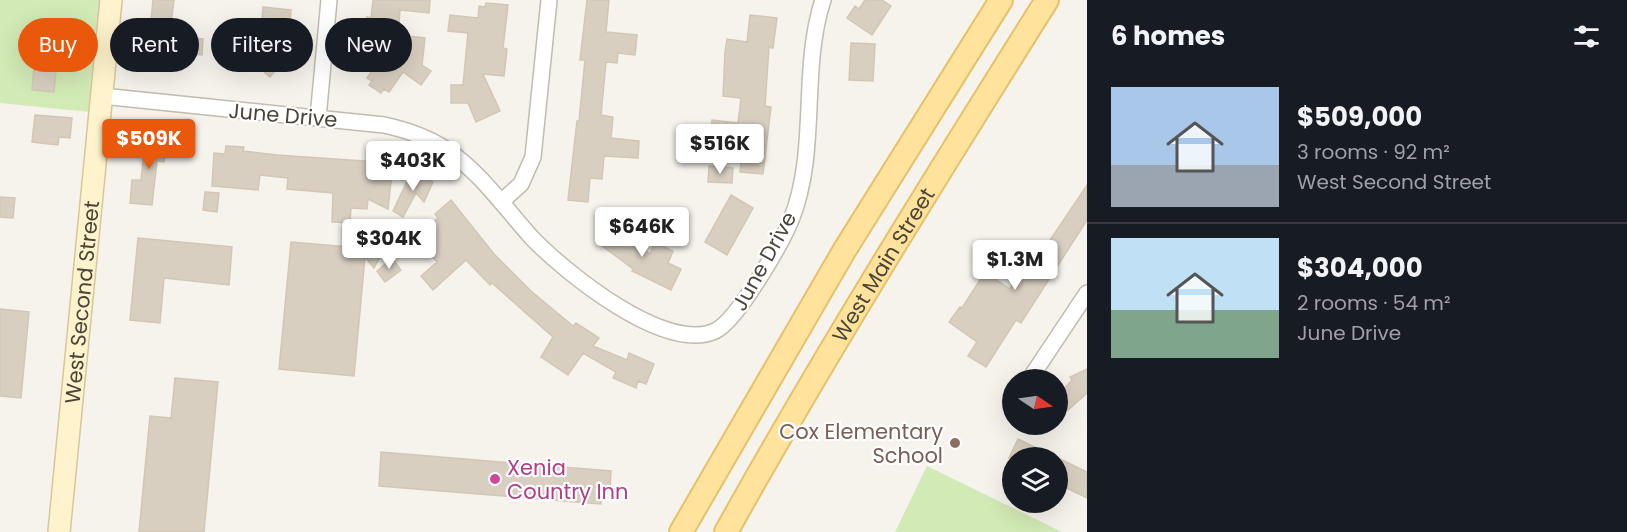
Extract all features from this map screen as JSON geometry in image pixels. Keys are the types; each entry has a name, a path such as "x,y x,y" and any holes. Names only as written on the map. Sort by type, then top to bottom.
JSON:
{"main road":[{"name":"West Second Street","path":"59,532 111,0"},
{"name":"West Main Street","path":"681,532 844,251 1001,0"},
{"name":"West Main Street","path":"726,532 906,223 1047,0"}],"street":[{"path":"318,118 329,0"},
{"path":"501,202 521,184 533,157 549,0"},
{"name":"June Drive","path":"102,96 384,125 426,138 468,166 564,269 627,310 682,335 703,335 716,331 736,313 783,235 797,202 802,177 815,34 823,0"},
{"path":"1038,369 1081,314 1087,293"}],"green space":[{"path":"0,0 111,0 100,113 0,103"},
{"path":"927,466 1002,503 1002,513 1023,513 1062,532 895,532"}],"building":[{"path":"153,0 174,0 172,18 151,18"},
{"path":"373,0 430,0 429,13 400,10 399,18 371,18"},
{"path":"587,0 609,0 606,32 637,35 635,55 618,53 617,63 606,62 601,115 613,117 611,138 639,141 638,158 604,156 602,179 590,178 588,202 568,200 585,60 580,60"},
{"path":"865,0 882,0 891,6 872,35 847,18 855,6 859,9"},
{"path":"486,3 508,5 503,48 507,49 504,76 483,74 500,111 476,122 468,103 451,103 451,85 463,85 468,33 448,31 450,15 478,18 479,6 485,7"},
{"path":"263,7 291,10 290,18 262,18"},
{"path":"750,15 777,18 773,48 769,47 765,106 771,107 763,174 740,172 743,141 711,139 712,120 738,123 741,98 723,96 725,52 727,39 747,42"},
{"path":"412,37 425,38 422,65 431,71 421,85 403,72 412,72"},
{"path":"199,39 203,39 202,55 199,55"},
{"path":"851,43 875,44 873,81 849,80"},
{"path":"34,72 56,72 54,92 32,90"},
{"path":"264,72 274,72 270,77"},
{"path":"371,72 403,72 389,92 384,89 381,93 369,85 372,81 367,78"},
{"path":"35,115 72,118 70,138 59,137 58,145 32,142"},
{"path":"146,135 166,136 164,162 157,161 152,205 130,203 132,180 141,180"},
{"path":"226,146 244,147 243,151 277,155 393,163 388,209 368,199 367,209 351,208 350,223 332,222 333,193 287,189 288,178 260,175 258,190 212,186 214,153 225,154"},
{"path":"709,166 733,168 732,183 708,182"},
{"path":"412,171 433,182 424,202 416,193 403,217 393,211"},
{"path":"1087,185 1087,220 1021,323 1016,320 986,367 968,356 977,342 949,322 960,307 962,308 985,272 1010,289 1029,257 1036,261"},
{"path":"205,192 219,193 217,212 203,210"},
{"path":"731,195 753,208 727,255 705,242"},
{"path":"0,197 15,198 13,218 0,217"},
{"path":"451,200 494,254 531,291 573,326 576,323 599,338 593,346 627,360 629,353 654,364 646,384 638,381 636,388 613,378 616,372 583,353 568,375 541,357 553,337 492,283 490,285 466,260 433,290 421,276 437,262 416,238 438,218 435,214"},
{"path":"610,224 650,254 655,242 673,251 668,263 681,269 671,290 632,271 633,269 597,242"},
{"path":"138,238 232,247 229,285 164,278 160,323 130,320"},
{"path":"291,242 384,250 374,268 365,257 354,376 279,369"},
{"path":"392,258 401,270 385,282 377,271"},
{"path":"0,309 29,312 21,398 0,396"},
{"path":"1087,369 1087,393 1068,410 1068,384 1072,380 1070,377"},
{"path":"175,378 218,382 204,532 139,532 150,416 171,418"},
{"path":"1018,439 1034,447 1014,447"},
{"name":"Xenia Country Inn","path":"381,452 611,471 610,488 602,487 601,504 379,486"},
{"path":"1068,463 1087,472 1087,498 1068,489"}],"place":[{"name":"Cox Elementary School","path":"955,443"},
{"name":"Xenia Country Inn","path":"495,479"}]}
